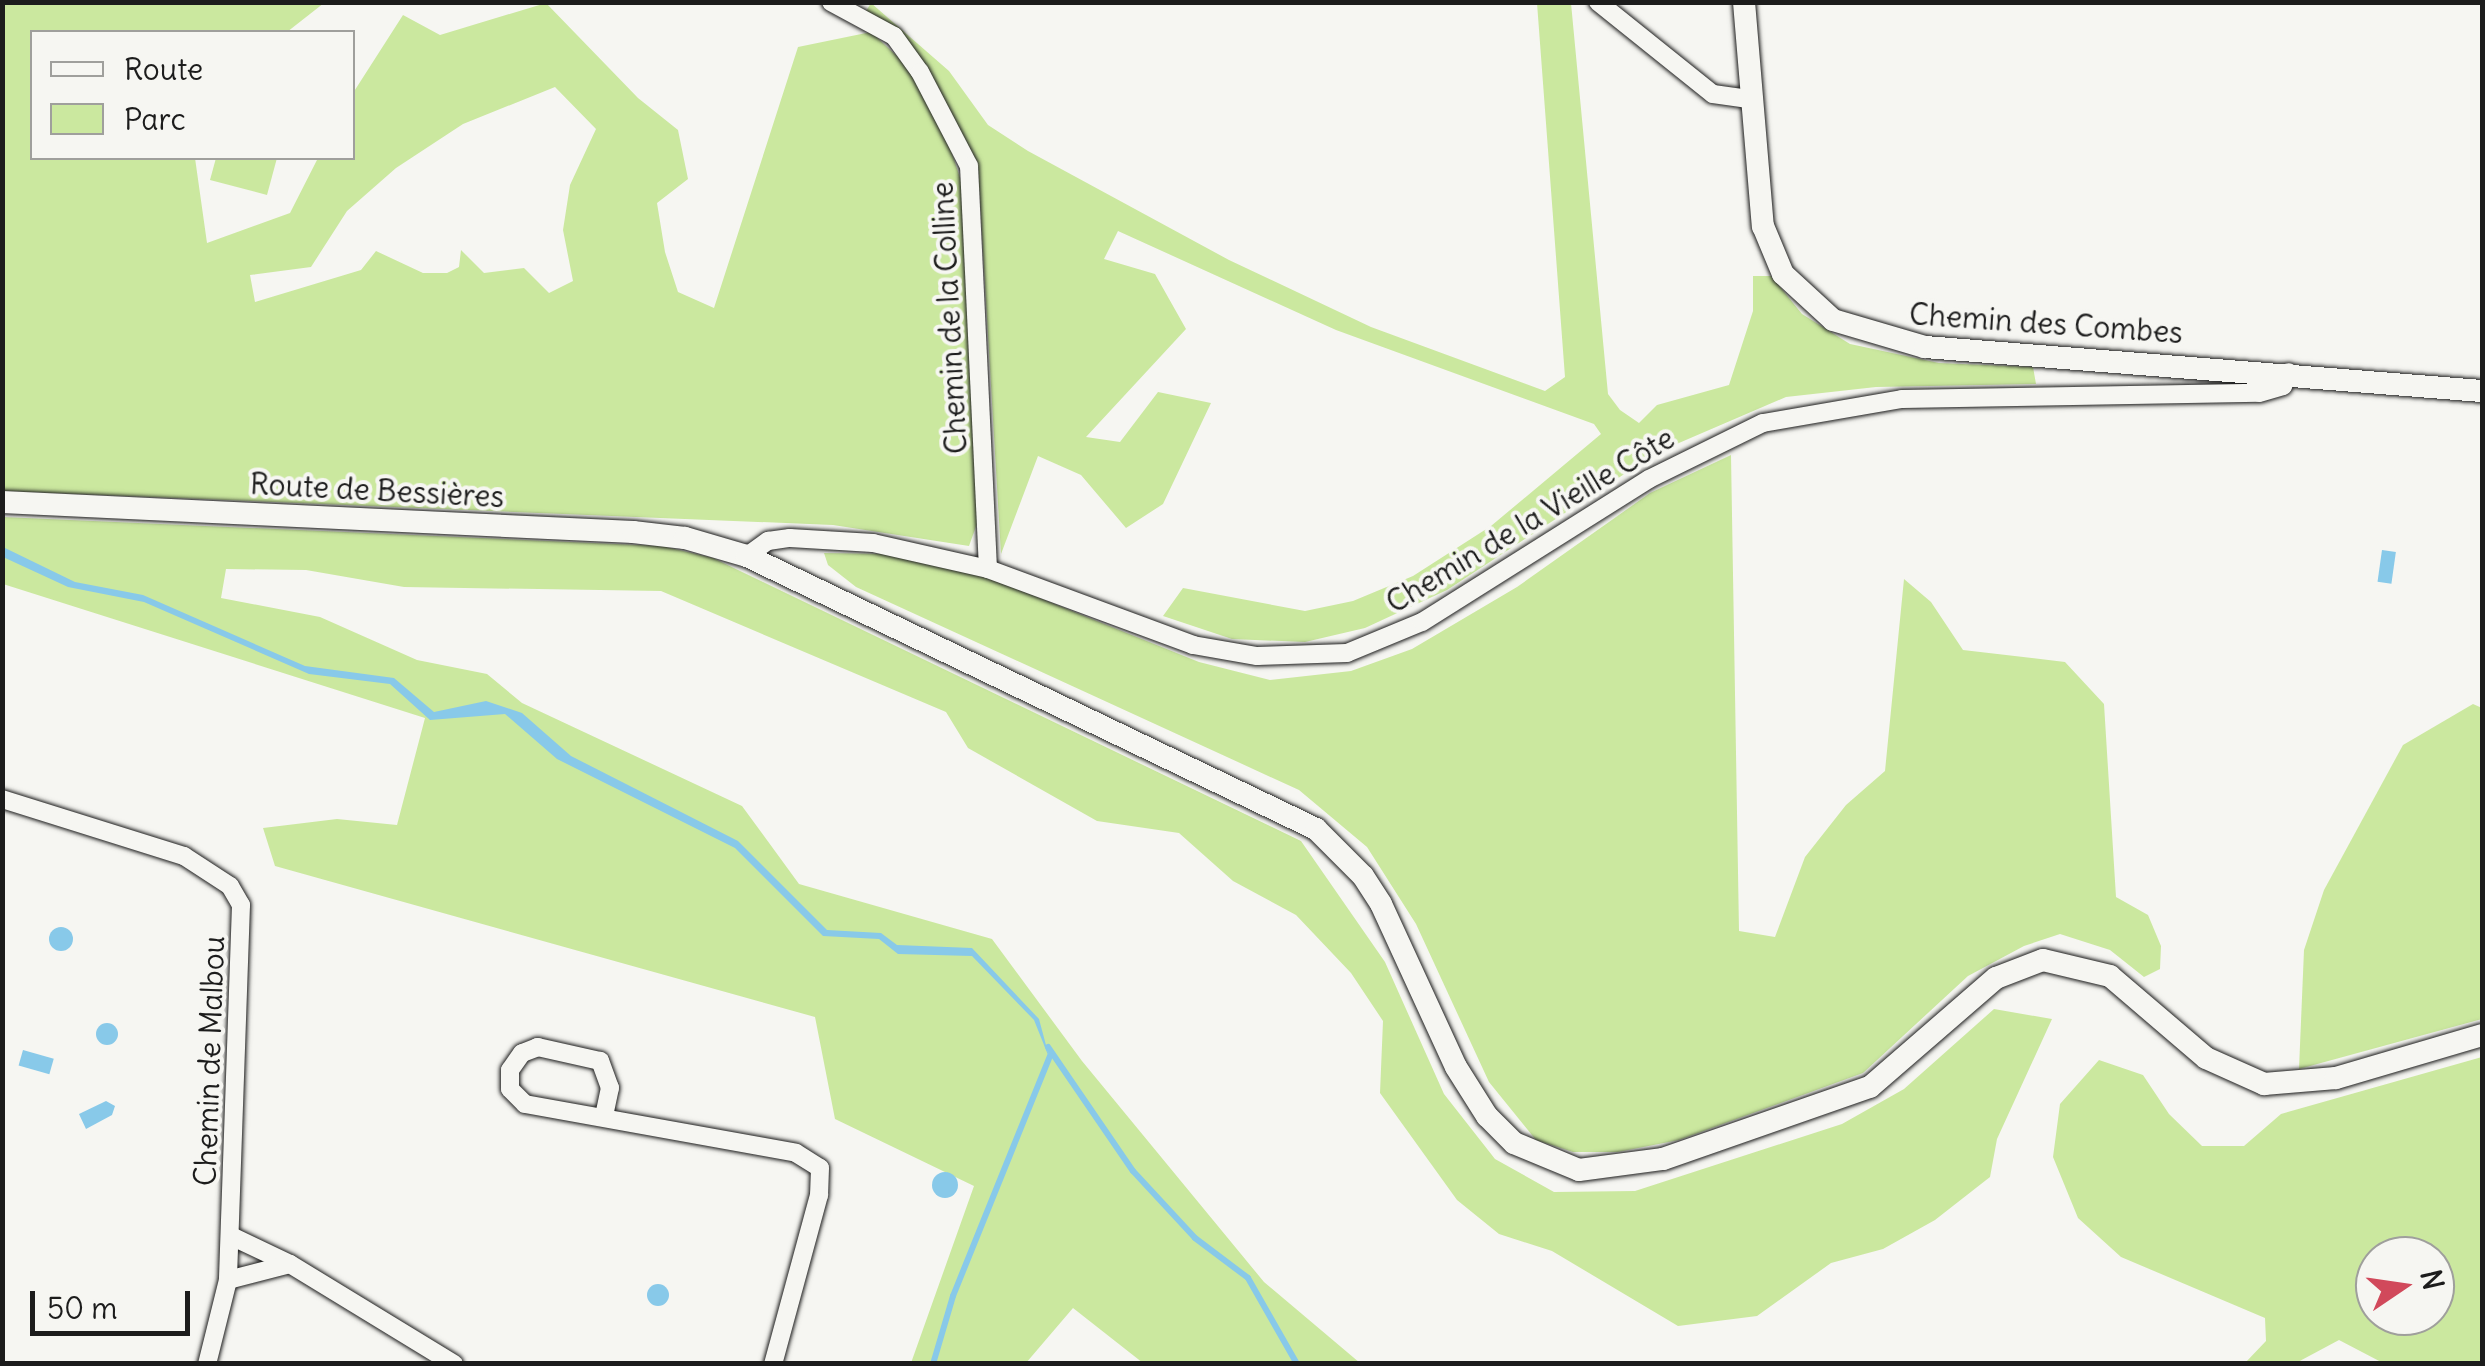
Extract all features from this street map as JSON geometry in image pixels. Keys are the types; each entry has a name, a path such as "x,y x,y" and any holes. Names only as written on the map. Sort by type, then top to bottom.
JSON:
{"main road":[{"name":"Chemin des Combes","path":"1744,2 1757,192 1771,251 1797,292 1832,320 1925,347 2289,372 2482,391"},
{"name":"Route de Bessières","path":"2,502 633,532 685,538 747,556 1316,829 1363,876 1381,904 1456,1067 1488,1116 1514,1143 1558,1165 1634,1167 1846,1098 1890,1075 1996,978 2043,960 2110,976 2206,1058 2264,1084 2336,1078 2482,1035"}],"street":[{"name":"Chemin de la Colline","path":"831,2 894,36 920,72 969,166 988,569"},
{"path":"1598,2 1713,94 1749,99"},
{"name":"Chemin de la Vieille Côte","path":"747,556 768,542 790,538 873,543 988,569 1193,644 1258,656 1348,653 1422,622 1649,478 1763,423 1902,399 2259,393 2284,386 2289,372"},
{"name":"Chemin de Malbou","path":"2,799 184,856 230,886 241,905 228,1280 207,1364"},
{"path":"604,1116 610,1088 600,1061 538,1047 522,1053 510,1070 510,1089 525,1104 796,1152 820,1168 819,1195 773,1364"},
{"path":"231,1236 290,1264 454,1364"},
{"path":"228,1280 290,1264"}],"green space":[{"path":"3,3 324,3 290,30 30,30 30,160 195,160 207,243 290,213 317,160 355,160 355,90 403,15 440,35 546,3 638,98 678,130 688,179 657,203 665,252 678,292 714,308 798,47 871,32 911,69 945,132 967,199 978,521 969,546 833,525 3,491","holes":["555,87 596,129 570,185 563,230 573,281 549,293 524,268 484,273 461,250 459,267 447,273 423,273 376,251 361,270 255,302 250,275 311,267 347,211 396,168 463,124"]},
{"path":"871,3 949,71 988,125 1028,151 1229,260 1371,327 1545,391 1565,377 1537,3 1571,3 1608,394 1620,410 1639,423 1657,405 1729,385 1753,311 1753,276 1771,276 1802,314 1850,344 1939,363 2033,367 2036,384 1876,387 1786,397 1658,452 1447,590 1365,628 1305,642 1232,639 1163,616 1183,588 1305,611 1353,601 1413,576 1491,526 1601,434 1594,424 1336,330 1118,231 1104,259 1155,274 1186,329 1086,437 1120,442 1158,392 1211,403 1163,504 1126,528 1081,475 1038,456 1001,554 978,167 927,68 904,40 866,11"},
{"path":"215,160 276,160 267,195 210,180"},
{"path":"1731,455 1739,931 1775,937 1805,857 1846,805 1885,771 1904,579 1931,602 1963,650 2065,662 2104,704 2116,897 2148,915 2161,946 2160,969 2144,977 2110,950 2060,934 2024,946 1968,976 1863,1073 1679,1140 1618,1152 1573,1152 1536,1140 1489,1082 1416,924 1367,847 1299,790 856,587 828,565 824,553 893,554 990,578 1199,662 1270,680 1351,671 1412,649 1517,587 1650,493"},
{"path":"3,517 662,546 713,558 1301,841 1385,962 1444,1094 1495,1159 1554,1192 1635,1191 1842,1124 1904,1089 1994,1009 2052,1019 1997,1139 1990,1177 1935,1220 1883,1249 1831,1263 1757,1316 1678,1326 1552,1251 1499,1234 1457,1200 1380,1093 1383,1021 1351,973 1296,915 1233,881 1179,833 1097,821 968,748 946,712 661,591 404,587 306,570 226,569 221,598 320,617 417,660 487,674 522,703 742,806 799,884 992,939 1082,1061 1264,1282 1360,1363 1143,1363 1073,1308 1026,1363 911,1363 974,1186 835,1119 815,1017 275,866 263,828 337,819 397,825 425,718 3,584"},
{"path":"2473,704 2482,708 2482,1019 2299,1069 2304,950 2324,890 2403,745"},
{"path":"2482,1057 2482,1363 2383,1363 2339,1340 2296,1363 2245,1363 2266,1341 2265,1318 2121,1257 2078,1218 2053,1157 2060,1104 2099,1060 2143,1075 2169,1114 2202,1146 2244,1146 2281,1114"}],"water":[{"path":"3,547 75,582 143,595 305,666 394,678 434,712 486,701 522,713 571,756 738,841 827,930 881,933 897,945 972,948 1039,1019 1050,1060 1034,1020 972,956 898,954 879,939 823,936 735,848 557,759 505,714 430,720 390,684 309,674 144,602 68,587 3,557"},
{"path":"2382,550 2396,552 2391,584 2378,582"},
{"path":"61,927 70,930 70,948 61,951 52,948 49,939 52,930"},
{"path":"103,1023 111,1023 118,1034 111,1045 103,1045 96,1038 96,1030"},
{"path":"23,1050 54,1059 49,1074 19,1065"},
{"path":"106,1101 115,1106 112,1115 86,1129 79,1114"},
{"path":"945,1172 954,1176 958,1185 954,1194 945,1198 936,1194 932,1185 936,1176"},
{"path":"654,1284 662,1284 669,1295 662,1306 654,1306 647,1299 647,1291"}],"waterway":[{"path":"1048,1047 1133,1171 1195,1238 1248,1278 1297,1364"},
{"path":"933,1364 953,1296 1050,1056"}]}
